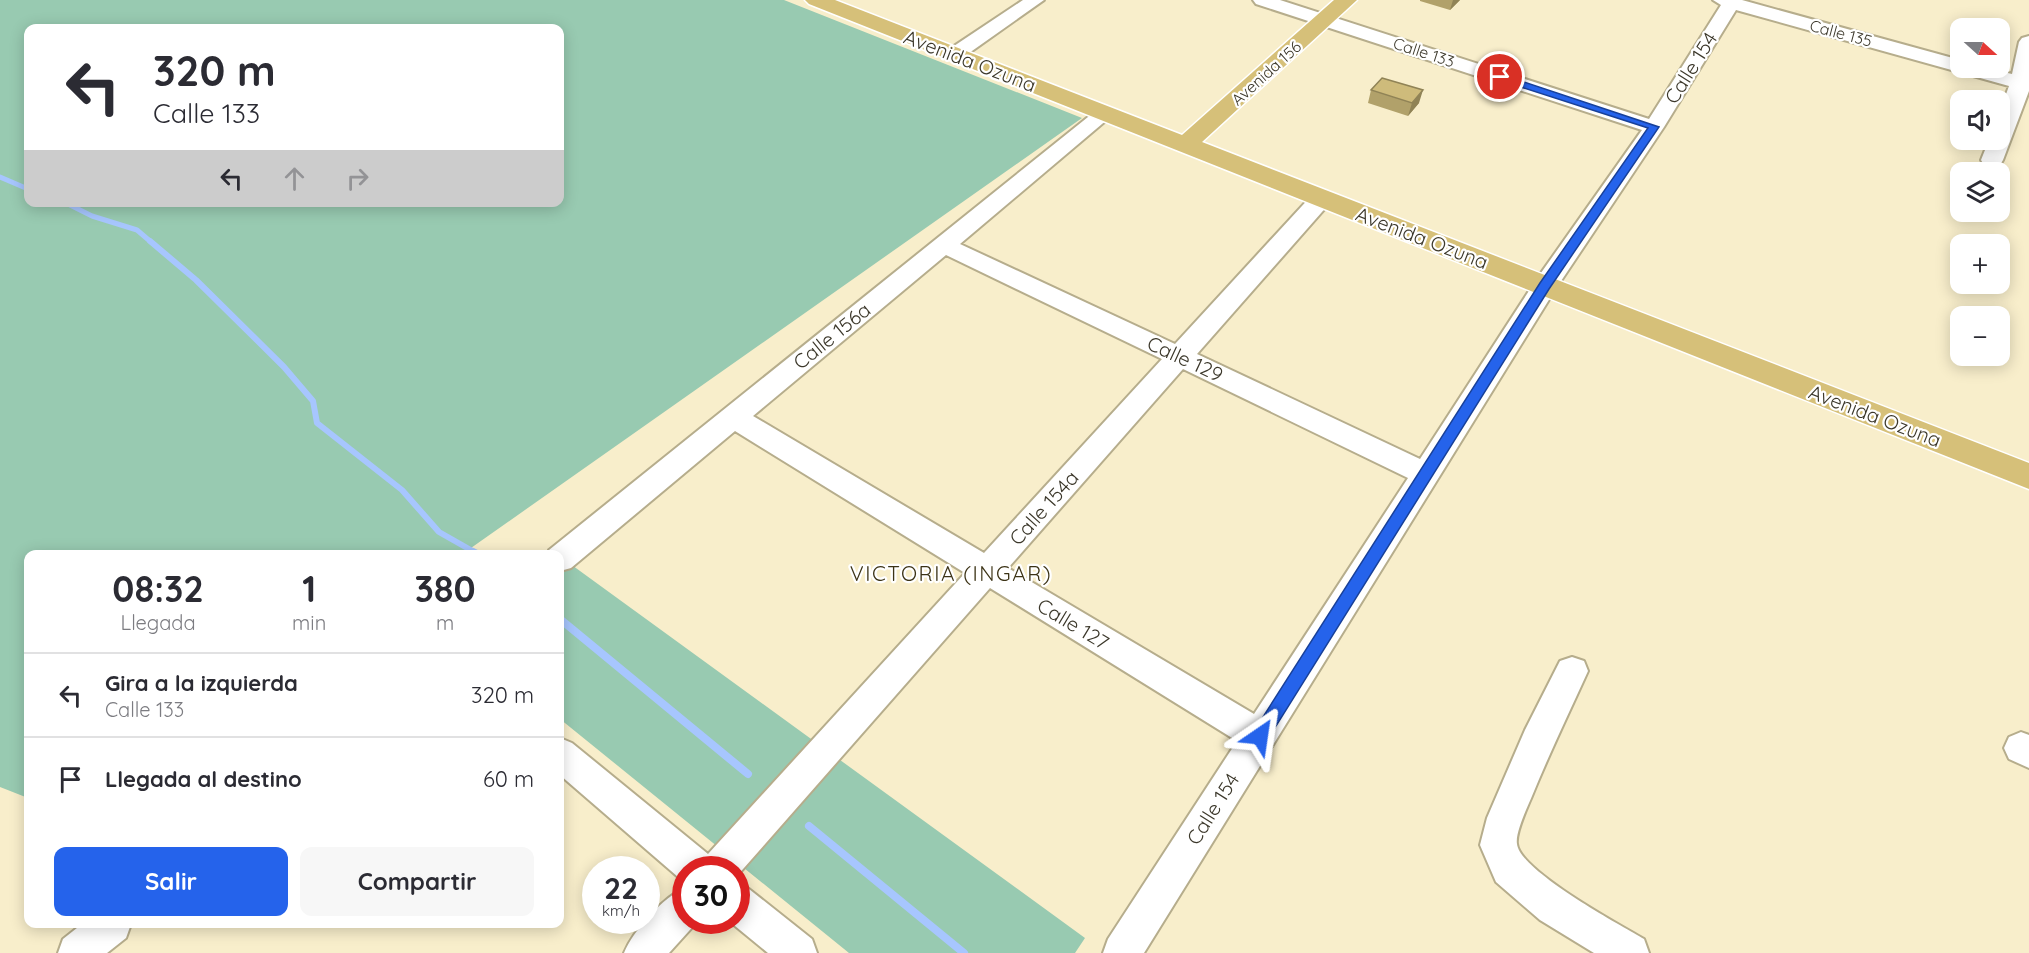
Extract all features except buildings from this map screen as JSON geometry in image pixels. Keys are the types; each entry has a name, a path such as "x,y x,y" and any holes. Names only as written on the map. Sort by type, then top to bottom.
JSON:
{"main road":[{"name":"Avenida Ozuna","path":"816,0 2029,476"},
{"name":"Avenida 156","path":"1185,145 1346,0"}],"street":[{"path":"955,54 1035,0"},
{"name":"Calle 133","path":"1262,0 1654,127"},
{"name":"Calle 135","path":"1729,1 1950,63"},
{"name":"Calle 154","path":"1122,953 1545,286 1654,127 1729,1"},
{"path":"1992,160 2024,84 2029,42"},
{"path":"2002,78 2024,84"},
{"name":"Calle 156a","path":"564,556 1104,113"},
{"name":"Calle 154a","path":"731,856 1322,199"},
{"name":"Calle 129","path":"944,245 1426,474"},
{"name":"Calle 127","path":"733,417 1260,736"},
{"path":"1572,671 1542,730 1505,818 1498,845 1509,869 1553,907 1630,953"},
{"path":"564,757 681,856"},
{"path":"750,914 798,953"},
{"path":"643,953 672,921"},
{"path":"77,953 107,928"}],"green space":[{"path":"0,0 784,0 1082,118 468,550 24,550 24,796 0,787"},
{"path":"569,563 1085,938 1075,953 849,953 750,873 750,856 729,856 564,722 564,567"}],"waterway":[{"path":"0,177 24,187"},
{"path":"74,207 92,216 137,230 151,242"},
{"path":"150,241 196,280 284,367 313,401 317,423 402,490 439,532 471,550"},
{"path":"564,622 748,774"},
{"path":"809,826 964,953"}],"district":[{"name":"VICTORIA (INGAR)","path":"951,574"}],"route":[{"path":"1260,736 1545,286 1654,127 1500,77"}]}
